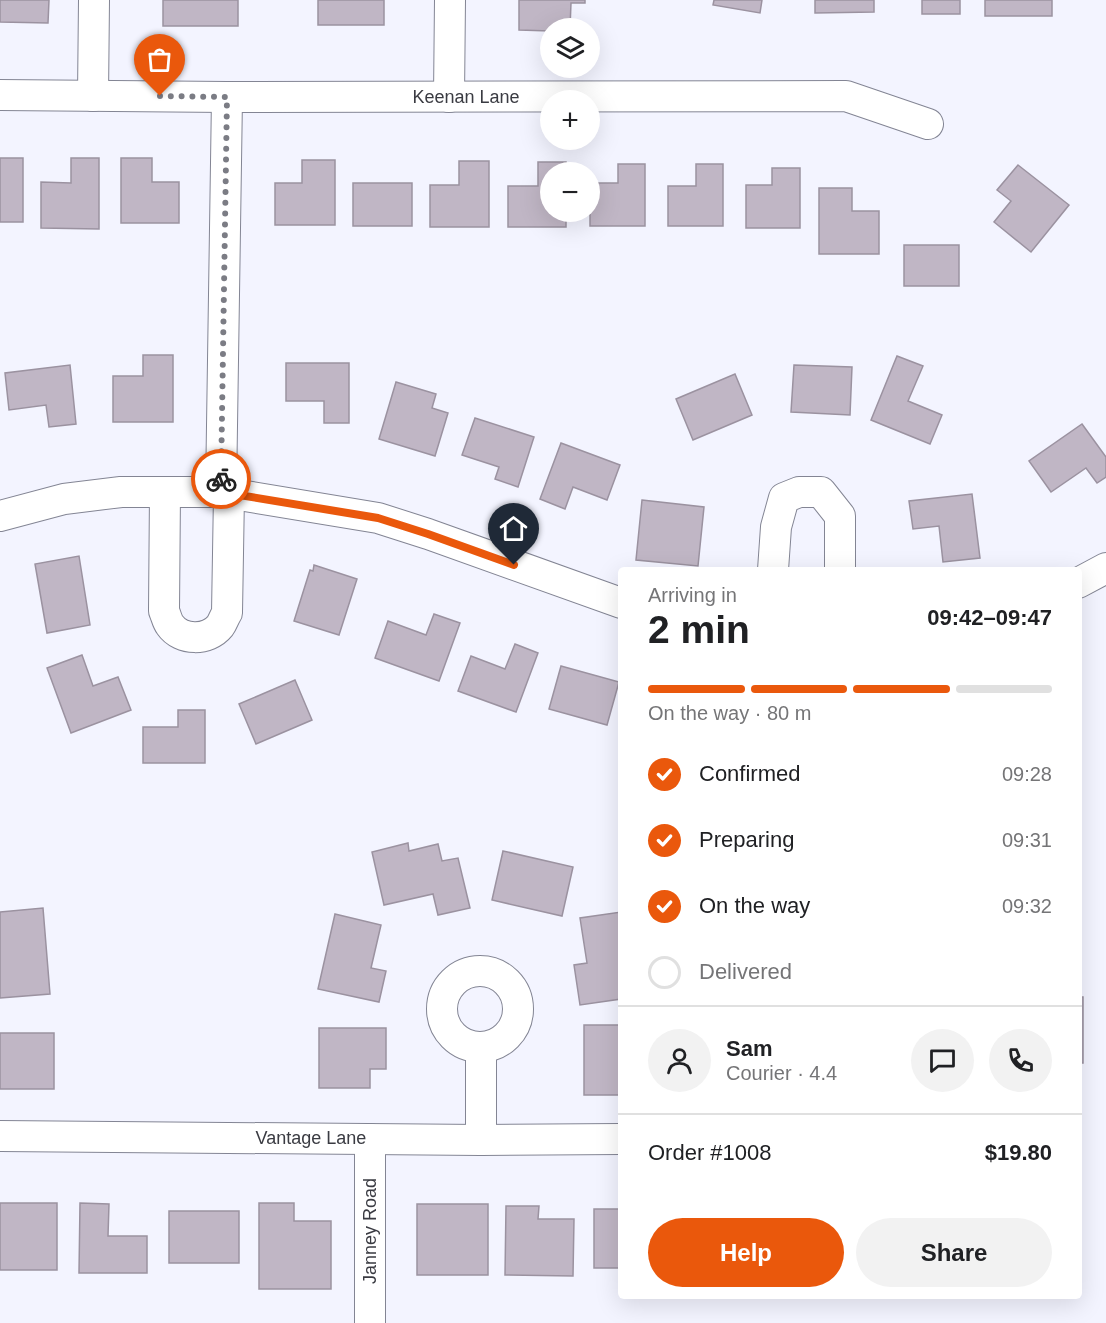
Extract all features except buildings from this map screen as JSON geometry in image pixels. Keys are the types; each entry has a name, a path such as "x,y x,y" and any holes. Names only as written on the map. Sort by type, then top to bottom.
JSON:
{"street":[{"path":"93,96 94,0"},
{"path":"449,97 450,0"},
{"name":"Keenan Lane","path":"0,95 846,96 928,124"},
{"path":"165,492 164,611 171,626 181,636 195,638 210,635 220,626 226,613 227,97"},
{"path":"0,516 64,499 121,492 225,493 378,518 618,602"},
{"path":"773,567 776,527 784,498 800,492 821,492 840,516 840,567"},
{"path":"1082,581 1106,568"},
{"path":"481,1047 481,1140"},
{"name":"Vantage Lane","path":"0,1136 618,1139"},
{"name":"Janney Road","path":"370,1139 370,1323"}],"way so far":[{"path":"160,96 227,97 221,479"}],"route":[{"path":"221,479 221,492 378,518 514,565"}]}
